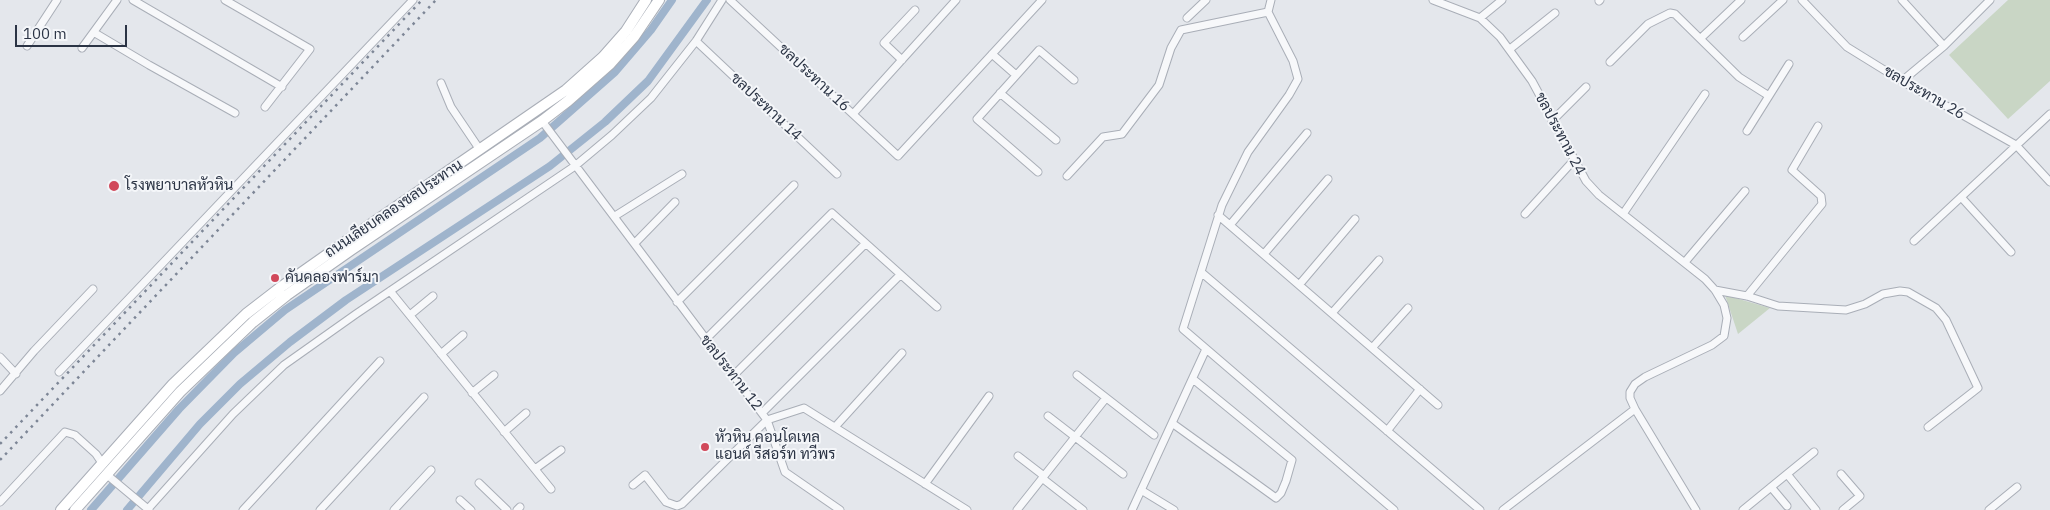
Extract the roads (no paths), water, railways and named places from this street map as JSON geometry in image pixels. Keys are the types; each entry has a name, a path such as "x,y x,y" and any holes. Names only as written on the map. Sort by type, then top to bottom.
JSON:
{"street":[{"path":"27,46 57,0"},
{"path":"82,48 95,33 117,0"},
{"path":"133,0 282,87"},
{"path":"225,0 310,49 265,107"},
{"path":"59,372 413,0"},
{"name":"ถนนเลียบคลองชลประทาน","path":"61,510 173,384 246,314 336,247 537,112 586,72 626,31 646,0"},
{"name":"ถนนเลียบคลองชลประทาน","path":"75,510 180,392 253,322 351,250 542,121 594,80 634,37 659,0"},
{"path":"0,502 65,432 75,434 96,454 106,474 148,510 233,414 284,365 575,166 612,135 651,98 696,41 722,0"},
{"name":"ชลประทาน 16","path":"730,0 898,156 992,54"},
{"path":"853,114 956,0"},
{"path":"1016,76 992,54 1042,0"},
{"path":"1187,18 1206,0"},
{"path":"1271,0 1268,12 1293,61 1298,78 1289,94 1248,152 1218,215 1183,329 1394,510"},
{"path":"1480,18 1502,0"},
{"path":"1701,38 1741,0"},
{"path":"1743,37 1783,0"},
{"name":"ชลประทาน 26","path":"1802,0 1847,47 1902,81 2016,145 2050,182"},
{"path":"1902,0 1944,46"},
{"path":"1902,81 1944,46 1990,0"},
{"name":"ชลประทาน 24","path":"1438,1 1480,18 1500,37 1532,81 1586,182 1623,214 1685,262 1715,290"},
{"path":"902,60 884,43 915,10"},
{"path":"1067,176 1103,136 1122,134 1159,85 1172,48 1181,30 1268,12"},
{"path":"1610,62 1648,24 1670,13 1675,14 1739,77 1769,96"},
{"path":"1510,49 1554,14"},
{"path":"95,33 149,66 235,113"},
{"name":"ชลประทาน 14","path":"696,41 837,174"},
{"path":"1038,172 977,119 1039,50 1074,80"},
{"path":"1747,131 1789,64"},
{"path":"441,83 451,108 480,150"},
{"path":"1552,121 1586,87"},
{"path":"1000,93 1056,140"},
{"path":"1623,214 1705,94"},
{"path":"1914,241 2050,114"},
{"name":"ชลประทาน 12","path":"542,121 764,416 804,408 967,510"},
{"path":"1747,296 1822,204 1821,196 1792,170 1818,126"},
{"path":"1230,225 1306,133"},
{"path":"1525,214 1574,160"},
{"path":"615,216 682,174"},
{"path":"1264,254 1328,179"},
{"path":"677,302 794,186"},
{"path":"1685,262 1745,191"},
{"path":"1961,197 2012,252"},
{"path":"635,243 675,202"},
{"path":"705,340 832,213 937,307"},
{"path":"1218,215 1438,405"},
{"path":"1299,284 1355,219"},
{"path":"733,376 865,244"},
{"path":"1332,313 1379,260"},
{"path":"1201,272 1480,510"},
{"path":"633,485 645,475 666,502 677,506 682,504 900,275"},
{"path":"0,391 34,351 93,290"},
{"path":"1715,290 1747,296 1778,306 1846,310 1865,304 1883,294 1900,291 1908,292 1936,308 1946,320 1978,388 1928,426"},
{"path":"1696,510 1635,409 1630,398 1630,392 1634,384 1645,377 1712,345 1724,336 1727,318 1724,306 1715,290"},
{"path":"390,291 551,489"},
{"path":"410,315 433,296"},
{"path":"1372,348 1408,308"},
{"path":"441,354 464,335"},
{"path":"1132,510 1206,349"},
{"path":"835,427 902,352"},
{"path":"0,357 16,374"},
{"path":"243,510 380,361"},
{"path":"472,393 494,375"},
{"path":"1077,375 1154,435"},
{"path":"1172,423 1276,498 1281,493 1292,460 1193,379"},
{"path":"1386,431 1420,390"},
{"path":"925,484 989,396"},
{"path":"320,510 424,398"},
{"path":"1017,510 1106,398"},
{"path":"1503,510 1635,409"},
{"path":"504,432 526,413"},
{"path":"764,416 785,472 840,510"},
{"path":"1048,416 1123,474"},
{"path":"535,470 561,450"},
{"path":"1743,510 1814,452"},
{"path":"1018,456 1083,510"},
{"path":"394,510 431,470"},
{"path":"1787,474 1816,510"},
{"path":"1841,474 1860,496 1843,510"},
{"path":"479,483 507,510"},
{"path":"1772,487 1787,506"},
{"path":"1989,510 2016,487"},
{"path":"1141,490 1174,510"},
{"path":"460,500 471,510"}],"waterway":[{"path":"91,510 179,409 234,353 285,310 540,138 615,72 651,30 672,0"},
{"path":"127,510 200,424 240,384 290,342 346,300 550,166 605,122 648,81 707,0"}],"railway":[{"path":"0,444 422,0"},
{"path":"0,460 436,0"}],"place":[{"name":"โรงพยาบาลหัวหิน","path":"114,186"},
{"name":"คันคลองฟาร์มา","path":"275,278"},
{"name":"หัวหิน คอนโดเทล แอนด์ รีสอร์ท ทวีพร","path":"705,447"}]}
